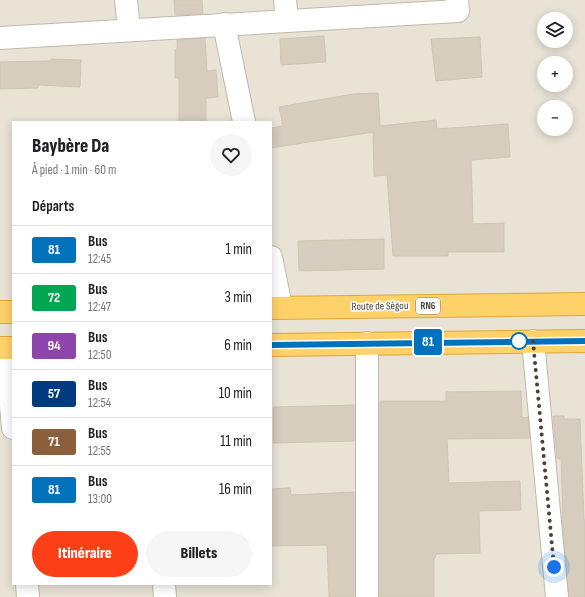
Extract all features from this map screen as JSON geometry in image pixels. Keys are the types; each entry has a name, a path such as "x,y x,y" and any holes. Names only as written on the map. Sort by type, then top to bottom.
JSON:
{"highway":[{"name":"Route de Ségou","path":"276,308 585,304"},
{"path":"272,345 585,341"}],"street":[{"path":"126,0 129,30"},
{"path":"0,38 224,24 286,10 458,11 457,0"},
{"path":"224,24 244,121"},
{"path":"272,267 276,308"},
{"path":"533,341 556,597"},
{"path":"366,597 367,343"},
{"path":"6,348 12,417"},
{"path":"27,585 28,597"},
{"path":"164,585 165,597"}],"shaded area":[{"path":"0,0 585,0 585,597 0,597"}],"building":[{"path":"174,0 202,0 203,14 175,15"},
{"path":"324,36 326,62 281,65 280,39"},
{"path":"480,37 482,77 436,81 431,39"},
{"path":"205,38 207,71 216,70 218,97 206,98 206,121 179,121 179,78 175,78 175,50 177,49 177,40"},
{"path":"51,59 81,60 80,87 38,85 38,88 0,89 0,62 51,61"},
{"path":"378,93 380,126 436,120 437,129 508,124 510,157 471,160 473,224 504,223 504,252 448,252 448,256 393,256 387,175 374,176 373,132 272,148 272,128 283,126 279,107 353,94"},
{"path":"384,239 384,269 299,271 298,241"},
{"path":"521,391 522,418 528,417 530,438 447,439 449,483 520,481 521,510 479,511 480,553 436,554 434,558 434,597 380,597 380,401 446,401 446,392"},
{"path":"354,405 354,441 273,443 273,407"},
{"path":"553,416 564,416 564,419 580,419 585,520 585,597 569,597 562,516 561,459 557,459"},
{"path":"290,488 291,495 354,492 354,597 329,597 327,545 272,546 272,489"}],"bus line":[{"name":"81","path":"272,345 585,341"}],"route":[{"path":"519,341 533,341 554,567"}]}
